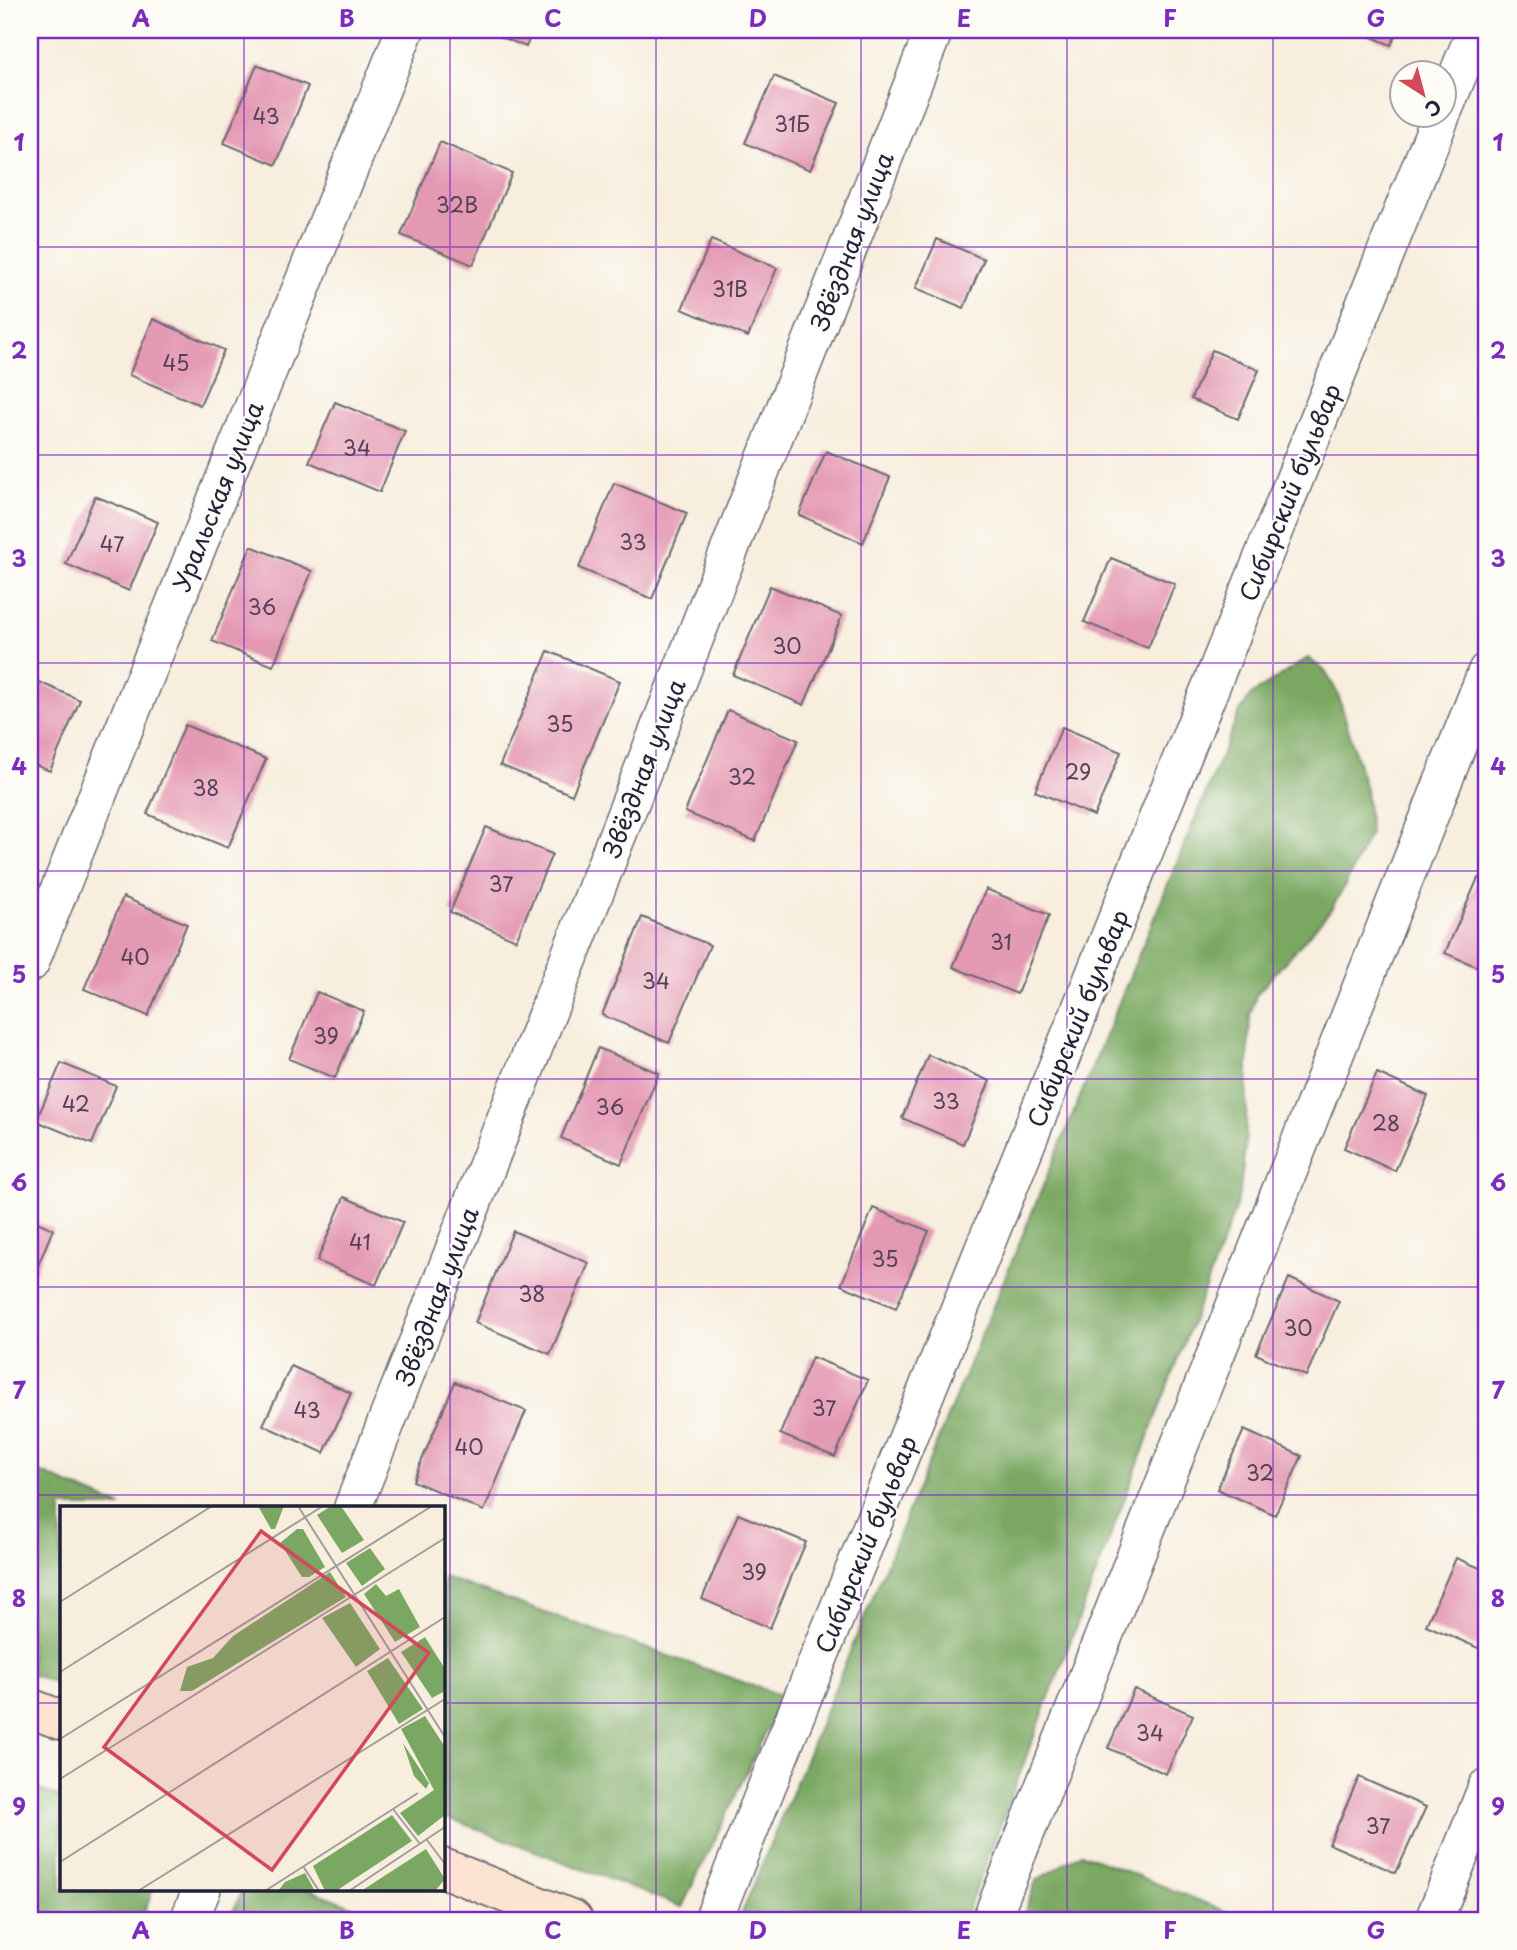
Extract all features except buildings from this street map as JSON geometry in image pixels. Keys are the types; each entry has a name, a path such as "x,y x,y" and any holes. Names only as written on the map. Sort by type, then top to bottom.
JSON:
{"street":[{"name":"Уральская улица","path":"30,963 405,30"},
{"name":"Звёздная улица","path":"353,1506 933,30"},
{"path":"1458,74 1476,30"},
{"name":"Сибирский бульвар","path":"713,1920 1435,130"},
{"path":"992,1920 1487,671"},
{"path":"30,1708 60,1720"},
{"path":"1434,1920 1487,1787"},
{"path":"444,1868 573,1920"},
{"path":"189,1920 202,1890"}],"green space":[{"path":"1308,658 1325,671 1338,694 1366,790 1370,834 1329,912 1256,995 1250,1015 1245,1148 1240,1191 1234,1212 964,1920 739,1920 1238,715 1251,695"},
{"path":"30,1468 120,1506 60,1506 60,1685 30,1674"},
{"path":"444,1577 783,1696 682,1907 444,1816"},
{"path":"30,1786 60,1798 60,1890 153,1890 141,1920 30,1920"},
{"path":"1081,1853 1247,1920 1022,1920 1036,1881"},
{"path":"243,1890 310,1890 389,1920 229,1920"}]}
